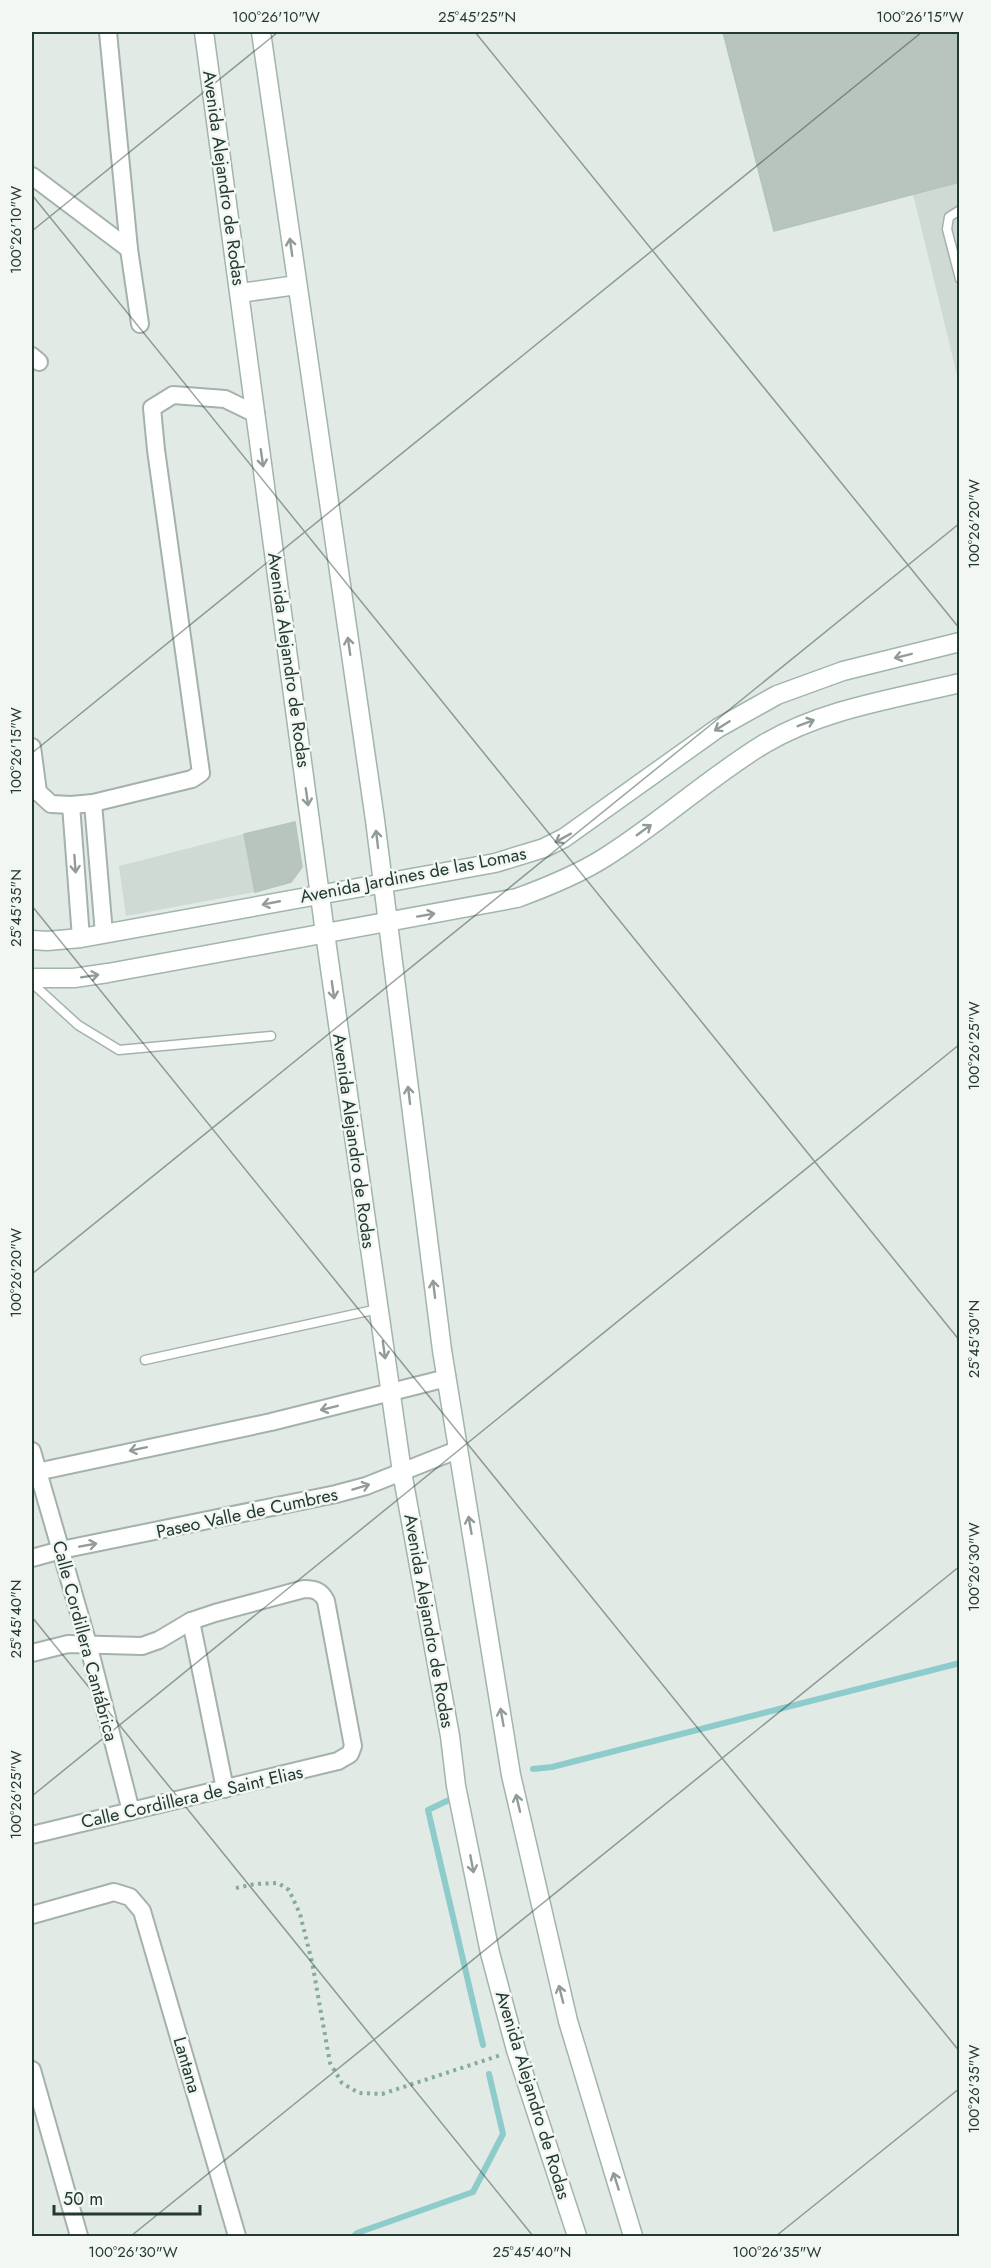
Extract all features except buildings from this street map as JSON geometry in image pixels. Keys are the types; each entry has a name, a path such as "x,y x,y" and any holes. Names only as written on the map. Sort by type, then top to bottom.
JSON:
{"street":[{"path":"108,32 129,249 140,324"},
{"name":"Avenida Alejandro de Rodas","path":"204,32 325,933 402,1472 450,1736 456,1786 490,1953 516,2050 577,2236"},
{"path":"261,32 382,883 457,1450 512,1774 548,1942 568,2021 633,2236"},
{"path":"32,176 129,249"},
{"path":"240,293 297,285"},
{"path":"32,747 38,792 51,804 93,803 192,779 201,773 152,408 172,395 225,399 256,414"},
{"name":"Avenida Jardines de las Lomas","path":"32,940 47,941 104,934 495,863 544,848 584,825 718,728 777,695 843,671 960,642"},
{"path":"32,978 74,978 517,898 546,888 604,858 730,767 764,744 797,727 832,713 960,683"},
{"path":"93,803 104,934"},
{"path":"71,805 81,938"},
{"path":"35,1472 271,1422 447,1377"},
{"name":"Paseo Valle de Cumbres","path":"32,1558 61,1550 336,1494 366,1486 457,1450"},
{"name":"Calle Cordillera Cantábrica","path":"32,1451 35,1472 61,1550 88,1644 130,1811"},
{"name":"Calle Cordillera de Saint Elias","path":"32,1835 338,1761 350,1754 353,1746 352,1734 326,1601 318,1590 304,1589 215,1612 191,1621"},
{"path":"32,1653 68,1644 142,1646 159,1640 191,1621 225,1789"},
{"name":"Lantana","path":"32,1915 114,1892 130,1897 142,1911 237,2236"},
{"path":"32,2070 79,2236"}],"lane":[{"path":"960,210 949,217 947,228 960,279"},
{"path":"32,983 78,1025 119,1050 271,1036"},
{"path":"145,1360 378,1308"}],"path":[{"path":"236,1888 278,1883 289,1890 300,1914 312,1962 330,2063 342,2083 359,2093 382,2094 516,2050"}],"shaded area":[{"path":"959,182 959,383 913,194"},
{"path":"244,834 255,892 126,916 119,866"}],"waterway":[{"path":"533,1769 552,1767 960,1663"},
{"path":"449,1800 428,1810 483,2045"},
{"path":"354,2236 473,2192 503,2134 489,2074"}]}
